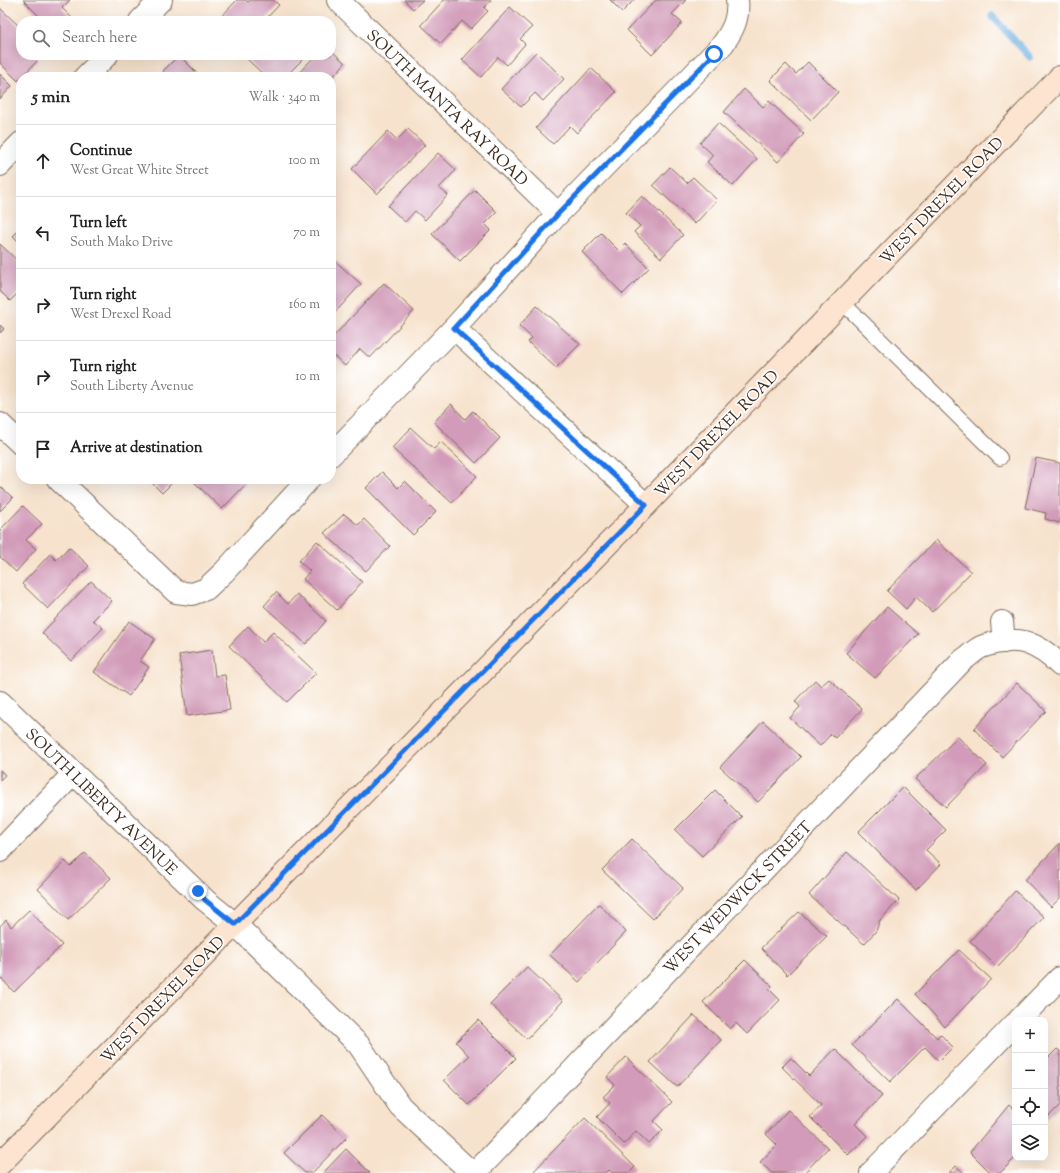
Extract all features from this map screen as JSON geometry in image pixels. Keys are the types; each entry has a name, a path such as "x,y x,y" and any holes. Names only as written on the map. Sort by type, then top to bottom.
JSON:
{"street":[{"path":"145,16 161,0"},
{"name":"SOUTH MANTA RAY ROAD","path":"338,0 558,214"},
{"path":"336,446 454,328 558,214 723,44 733,31 743,6"},
{"path":"90,72 102,60"},
{"name":"WEST DREXEL ROAD","path":"0,1164 646,505 1060,77"},
{"path":"0,165 16,148"},
{"path":"454,328 646,505"},
{"path":"0,424 16,439"},
{"path":"63,484 176,592 192,594 206,588 224,572 304,484"},
{"name":"WEST WEDWICK STREET","path":"475,1173 964,660 981,648 1006,635 1026,642 1044,652 1060,665"},
{"name":"SOUTH LIBERTY AVENUE","path":"0,702 205,900 235,924 359,1046 400,1106 472,1173"},
{"path":"0,851 73,774"},
{"path":"1022,1017 1060,978"},
{"path":"871,1173 1012,1027"}],"lane":[{"path":"842,302 1000,458"}],"building":[{"path":"23,0 70,0 62,8 70,16 39,16"},
{"path":"237,0 246,0 248,2 250,0 273,0 279,5 269,16 222,16"},
{"path":"404,0 423,0 413,9"},
{"path":"444,0 491,0 484,8 488,11 471,29 462,21 441,44 421,25"},
{"path":"610,0 634,0 622,12"},
{"path":"656,0 686,0 672,14 682,23 652,55 627,30"},
{"path":"510,7 532,27 520,39 525,44 507,65 498,57 481,77 462,60"},
{"path":"0,8 16,23 16,60 38,60 27,72 16,72 16,79 0,63"},
{"path":"536,52 564,79 543,101 535,93 521,107 501,89"},
{"path":"336,55 345,63 336,73 336,72 300,72 311,60 336,60"},
{"path":"174,60 184,60 196,72 164,72 163,71"},
{"path":"248,60 302,60 290,72 261,72"},
{"path":"808,62 838,92 811,120 770,80 786,64 796,74"},
{"path":"591,68 616,92 577,133 570,126 553,144 536,128"},
{"path":"0,74 12,86 0,99"},
{"path":"744,89 763,107 769,101 804,134 778,162 724,112"},
{"path":"718,123 757,159 733,186 707,162 713,155 700,143"},
{"path":"408,129 425,145 377,194 352,169 388,131 397,140"},
{"path":"438,153 456,170 439,188 448,195 425,220 415,211 405,222 388,206"},
{"path":"670,167 687,183 693,177 717,200 695,224 653,185"},
{"path":"475,190 497,212 485,224 491,230 460,261 432,234"},
{"path":"642,196 683,235 661,258 634,232 640,226 626,213"},
{"path":"601,233 618,250 625,243 649,268 623,294 582,252"},
{"path":"0,244 16,259 16,295 10,301 0,291"},
{"path":"336,262 361,284 336,312"},
{"path":"384,283 414,311 370,358 360,349 345,366 336,358 336,334"},
{"path":"537,306 580,344 556,368 528,342 532,338 519,326"},
{"path":"0,325 4,329 0,333"},
{"path":"451,404 465,419 473,411 500,438 476,463 434,422"},
{"path":"411,428 434,449 441,442 477,476 452,503 392,448"},
{"path":"1036,458 1060,463 1060,523 1045,519 1046,513 1025,508"},
{"path":"382,472 398,488 405,481 436,512 413,535 366,488"},
{"path":"153,484 171,484 162,493"},
{"path":"196,484 246,484 222,509"},
{"path":"0,486 13,498 0,511"},
{"path":"23,506 42,524 26,540 36,549 16,572 0,557 0,530"},
{"path":"344,514 358,525 364,519 390,546 366,571 324,533"},
{"path":"936,540 971,572 932,612 916,597 906,609 887,591"},
{"path":"317,541 362,582 337,610 303,579 310,571 299,561"},
{"path":"69,547 89,566 48,609 22,584 50,554 56,560"},
{"path":"91,581 112,601 93,620 103,628 71,661 42,633"},
{"path":"276,592 288,604 297,594 326,621 306,644 264,606"},
{"path":"887,607 918,634 875,678 846,653"},
{"path":"129,621 155,639 140,661 149,667 129,696 94,672"},
{"path":"248,626 263,642 273,632 316,673 287,702 229,646"},
{"path":"212,650 215,676 225,675 230,710 187,716 179,655"},
{"path":"829,679 862,709 835,738 831,734 820,746 790,718 800,707 795,701 815,680 821,686"},
{"path":"1017,683 1046,711 1002,757 974,729"},
{"path":"763,721 801,757 758,802 720,767"},
{"path":"958,737 987,765 946,807 915,779"},
{"path":"0,770 5,775 0,780"},
{"path":"903,787 946,830 926,850 941,864 916,890 858,832"},
{"path":"715,790 742,817 702,856 675,830"},
{"path":"632,839 683,888 653,919 602,870"},
{"path":"1060,843 1060,898 1051,907 1025,880"},
{"path":"847,852 899,900 880,920 876,931 864,944 809,895"},
{"path":"85,853 111,878 68,920 38,889 65,861 71,867"},
{"path":"1015,891 1044,917 997,967 970,941"},
{"path":"599,904 626,932 579,982 550,955"},
{"path":"29,910 62,945 14,992 0,977 0,926 6,920 11,927"},
{"path":"799,912 827,936 787,975 761,948"},
{"path":"959,950 991,979 945,1027 915,994"},
{"path":"745,960 772,986 769,989 780,1000 747,1034 736,1023 730,1029 703,1002"},
{"path":"527,967 563,1001 527,1039 490,1004"},
{"path":"898,999 937,1038 940,1034 953,1047 939,1061 925,1047 890,1082 852,1045"},
{"path":"694,1015 721,1040 677,1087 650,1062"},
{"path":"478,1020 516,1058 469,1105 444,1080 469,1056 456,1042"},
{"path":"835,1049 882,1096 855,1124 867,1136 848,1155 810,1117 821,1105 782,1067 791,1058 809,1076"},
{"path":"1057,1049 1060,1051 1060,1105 1048,1117 1048,1089 1048,1058"},
{"path":"626,1057 672,1102 654,1121 663,1130 649,1144 636,1131 624,1144 597,1117 610,1103 603,1097 615,1085 607,1077"},
{"path":"1009,1105 1012,1108 1012,1161 1000,1173 991,1173 970,1152"},
{"path":"788,1110 828,1148 804,1173 772,1173 760,1162 777,1145 766,1134"},
{"path":"322,1115 346,1138 312,1173 305,1173 284,1153"},
{"path":"585,1118 635,1167 629,1173 612,1173 609,1170 606,1173 536,1173 534,1171"},
{"path":"346,1149 370,1173 323,1173"},
{"path":"956,1166 964,1173 949,1173"}],"waterway":[{"path":"992,16 1030,57"}],"route":[{"path":"198,891 205,900 235,924 646,505 454,328 558,214 714,54"}]}
